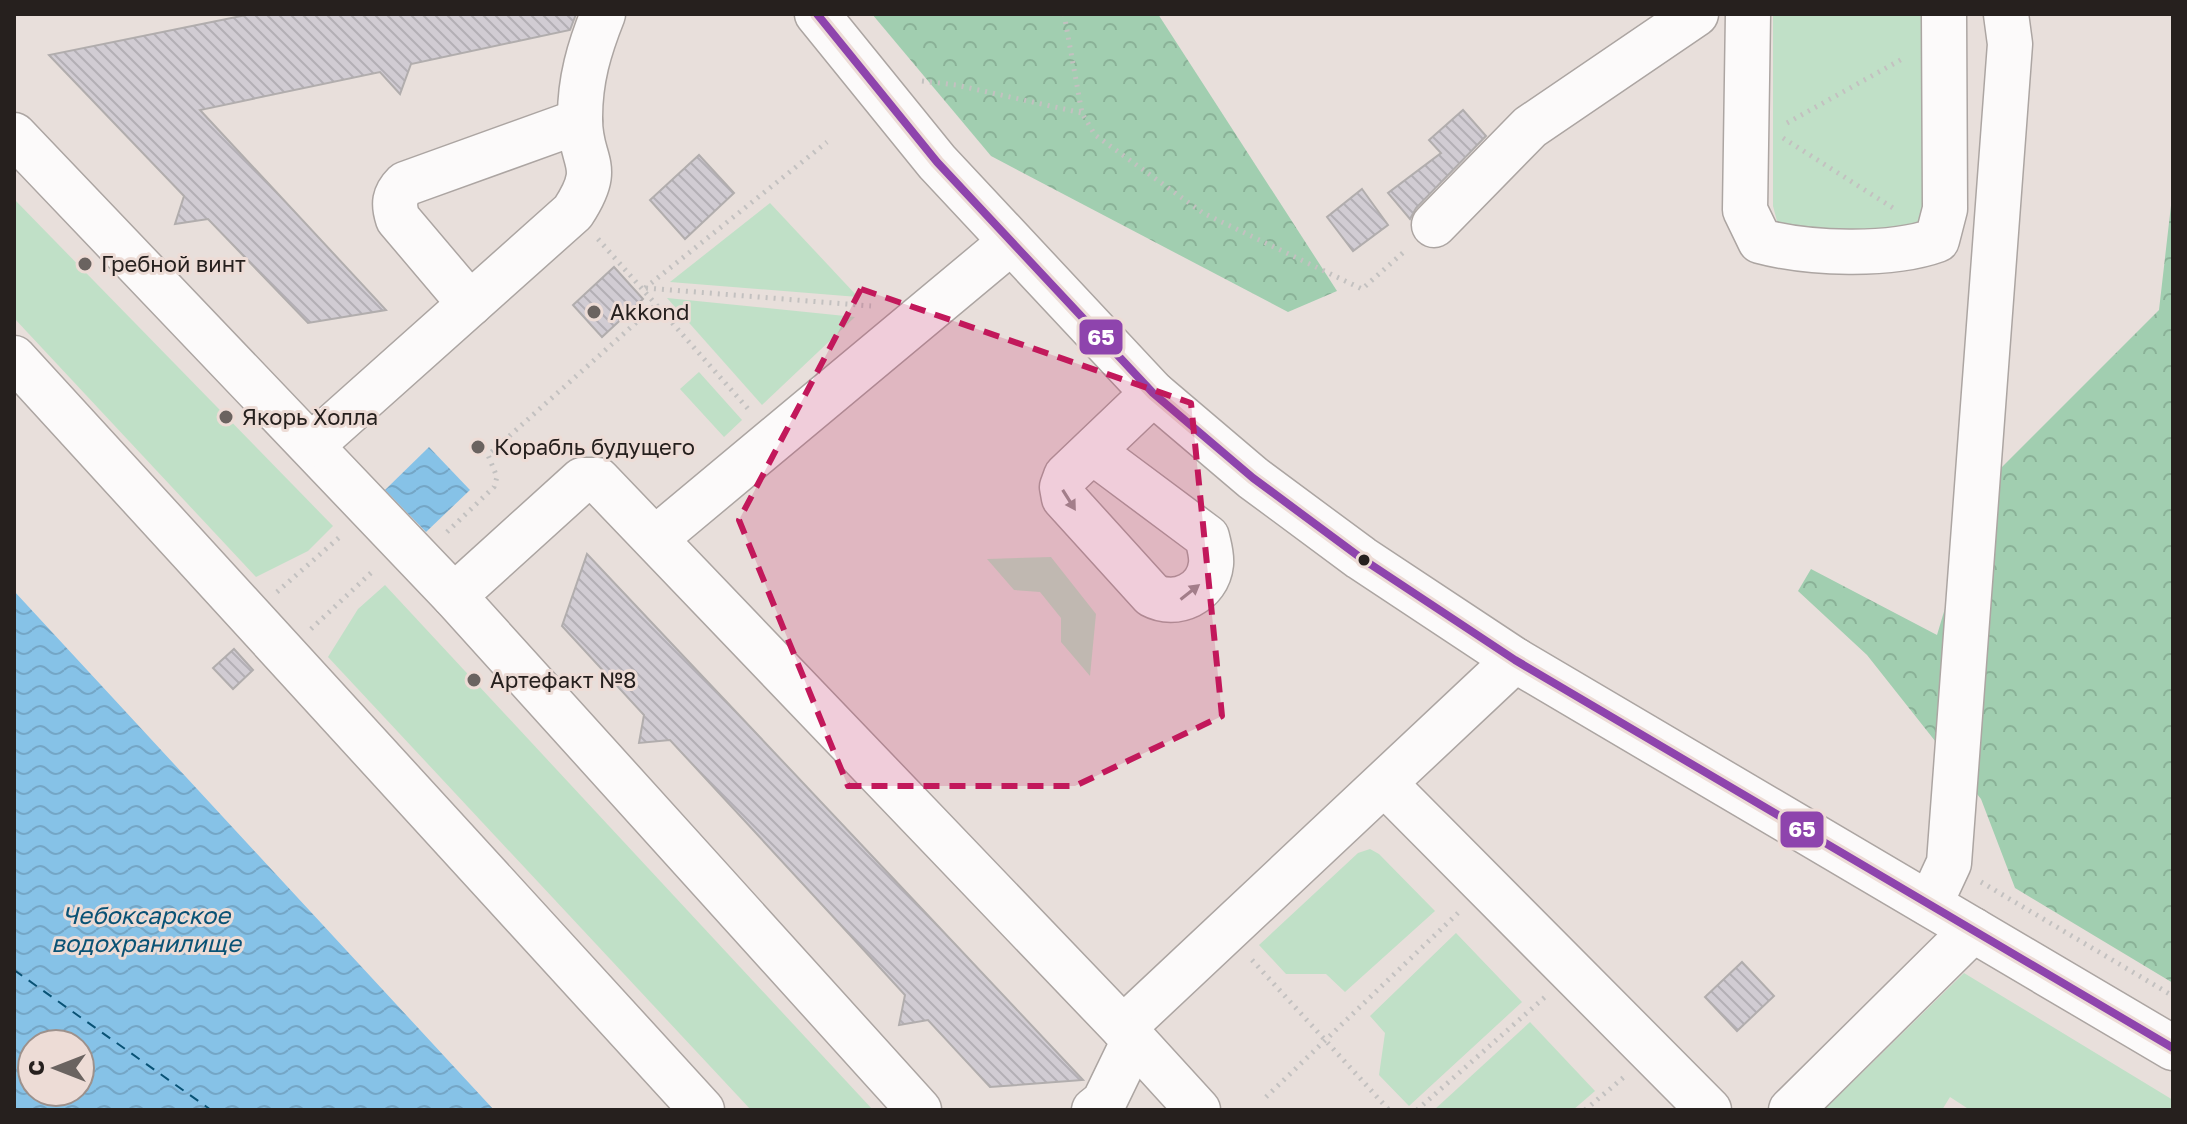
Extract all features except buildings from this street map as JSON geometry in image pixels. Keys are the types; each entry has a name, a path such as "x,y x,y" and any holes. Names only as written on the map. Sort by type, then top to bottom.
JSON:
{"street":[{"path":"312,445 573,212 589,187 588,157 580,121 584,61 603,14"},
{"path":"817,14 937,162 1011,242 1153,393 1253,478 1361,558 1515,660 2173,1048"},
{"path":"1434,225 1530,127 1696,14"},
{"path":"1748,14 1745,210 1760,241 1792,250 1913,249 1937,240 1945,209 1944,14"},
{"path":"1930,904 1949,863 2010,44 2006,14"},
{"path":"470,304 398,219 394,206 397,193 405,184 580,121"},
{"path":"14,135 454,596 919,1110"},
{"path":"656,538 1011,242"},
{"path":"14,358 702,1110"},
{"path":"1093,452 1153,393"},
{"path":"454,596 582,480 598,480 1198,1110"},
{"path":"1094,1110 1104,1102 1128,1034 1226,932 1515,660"},
{"path":"1385,784 1709,1110"},
{"path":"1791,1110 1973,930"}],"path":[{"path":"1064,14 1082,113 1095,135 1203,213 1362,289 1434,225"},
{"path":"1786,123 1911,54"},
{"path":"956,85 1082,113"},
{"path":"1772,131 1904,215"},
{"path":"645,288 827,142"},
{"path":"573,212 645,288 774,439"},
{"path":"645,288 872,306 908,327"},
{"path":"419,559 494,487 497,477 488,455 658,303"},
{"path":"250,616 340,537"},
{"path":"284,654 373,572"},
{"path":"1949,863 2173,996"},
{"path":"1266,1097 1487,886"},
{"path":"1226,932 1389,1110"},
{"path":"1417,1110 1572,972"},
{"path":"1585,1110 1652,1052"}],"highlighted area":[{"path":"861,289 1191,403 1222,716 1075,786 848,786 739,520"}],"green space":[{"path":"872,14 1158,14 1337,291 1288,312 991,156"},
{"path":"1773,14 1924,14 1925,198 1917,224 1887,232 1848,235 1808,233 1778,225 1773,206"},
{"path":"2173,188 2173,983 2015,888 1981,799 1867,655 1798,591 1811,569 1937,635 1981,488 2159,310"},
{"path":"14,199 333,526 308,551 256,577 14,318"},
{"path":"770,203 858,297 670,282"},
{"path":"667,298 855,317 762,405"},
{"path":"699,372 742,420 724,437 680,389"},
{"path":"1051,557 1096,614 1090,676 1061,642 1061,618 1040,592 1014,590 987,559"},
{"path":"385,585 873,1110 751,1110 328,657 358,609"},
{"path":"1370,849 1379,854 1435,911 1345,992 1326,974 1286,974 1259,945 1358,853"},
{"path":"1456,933 1522,1002 1409,1106 1379,1075 1385,1033 1370,1016"},
{"path":"1964,973 2173,1100 2173,1110 1970,1110 1950,1097 1942,1110 1824,1110"},
{"path":"1530,1022 1595,1091 1573,1110 1434,1110"}],"water":[{"path":"429,447 470,490 426,532 385,490"},
{"name":"Чебоксарское водохранилище","path":"14,591 494,1110 14,1110"}],"ferry route":[{"path":"14,970 211,1110"}],"transit line":[{"name":"65","path":"817,14 937,162 1153,393 1253,478 1361,558 1515,660 2173,1048"}],"place":[{"name":"Гребной винт","path":"85,264"},
{"name":"Akkond","path":"594,312"},
{"name":"Якорь Холла","path":"226,417"},
{"name":"Корабль будущего","path":"478,447"},
{"name":"Артефакт №8","path":"474,680"}]}
